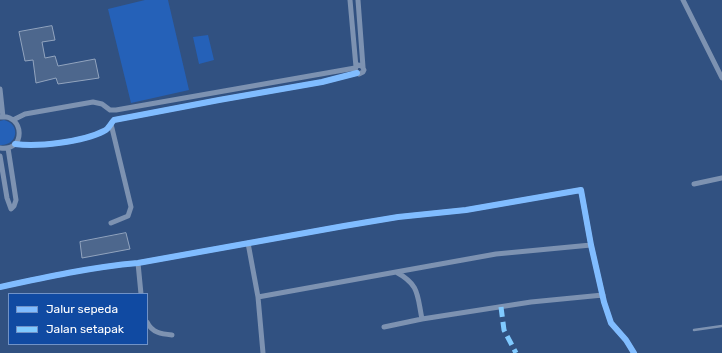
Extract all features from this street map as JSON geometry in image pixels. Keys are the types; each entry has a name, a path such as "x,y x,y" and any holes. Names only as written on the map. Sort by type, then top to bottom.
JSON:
{"street":[{"path":"350,0 356,69"},
{"path":"15,144 26,146 81,139 104,131 112,124 114,120 322,82 356,69 360,65 363,67 358,0"},
{"path":"683,0 722,78"},
{"path":"13,120 39,111 93,102 102,104 110,110 116,110 356,69"},
{"path":"0,89 2,117 13,120 19,130 19,138 15,144 8,148 0,148"},
{"path":"111,223 128,216 131,207 112,124"},
{"path":"0,156 7,198 11,209 16,200 8,148"},
{"path":"694,184 722,178"},
{"path":"0,287 64,273 138,263 248,243 285,238 310,232 390,219 466,210 581,190 590,246 611,323 626,340 634,353"},
{"path":"248,243 258,297 263,353"},
{"path":"258,297 496,254 590,246"},
{"path":"138,263 141,293"},
{"path":"396,272 408,280 416,290 422,319"},
{"path":"384,327 422,319 531,302 603,295"},
{"path":"148,323 152,329 160,334 172,335"}],"lane":[{"path":"694,330 722,326"}],"shaded area":[{"path":"145,0 168,0 189,90 131,103 108,9"},
{"path":"208,35 214,60 199,64 193,37"},
{"path":"4,120 13,126 15,134 14,139 11,142 0,145 0,121"}],"building":[{"path":"52,26 55,40 42,42 45,58 55,56 58,66 95,59 99,78 58,84 56,78 36,83 33,60 25,61 19,32"},
{"path":"126,233 130,249 82,258 80,242"}],"marked path":[{"path":"501,307 504,330 516,353"}],"cycle path":[{"path":"15,144 36,145 73,141 95,135 106,130 114,120 322,82 357,73"},
{"path":"0,287 69,273 138,263 344,226 398,217 466,210 581,190 591,245 604,302 611,323 626,340 634,353"}]}
